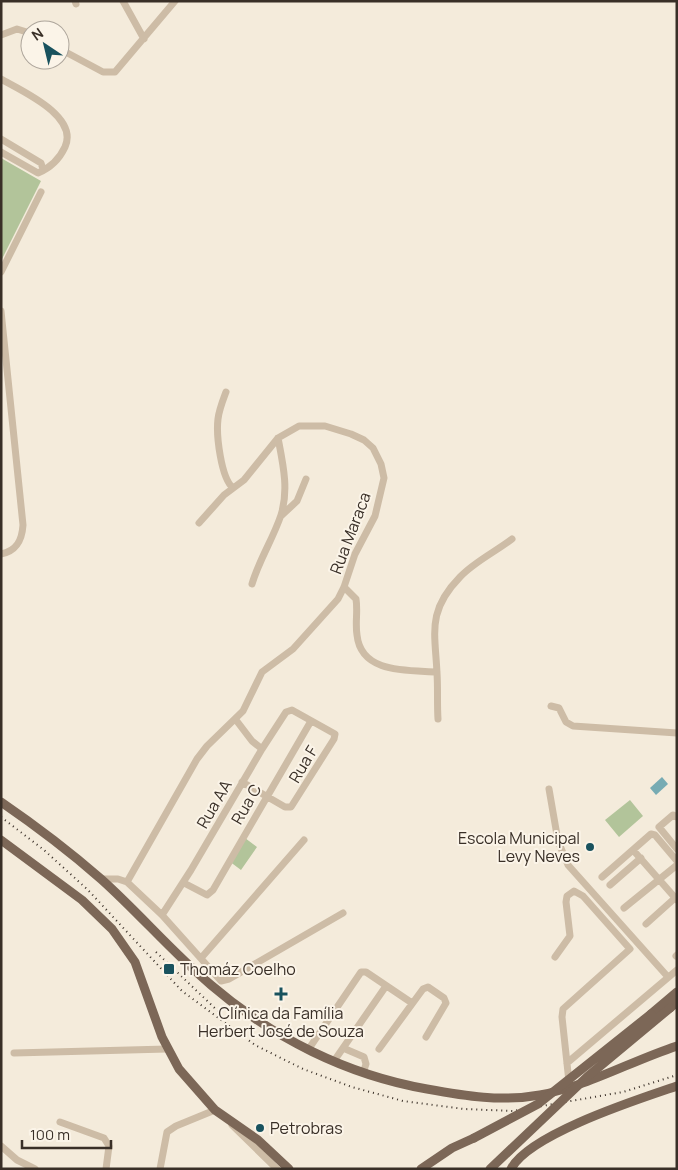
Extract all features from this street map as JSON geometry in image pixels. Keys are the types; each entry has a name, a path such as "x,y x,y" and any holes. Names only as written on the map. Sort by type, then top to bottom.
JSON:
{"main road":[{"path":"1,802 48,835 101,879 211,985 267,1028 308,1050 364,1073 413,1087 484,1098 533,1096 569,1087 677,1046"},
{"path":"1,840 88,904 117,935 139,970 167,1049 197,1092 228,1121 258,1140 289,1169"},
{"path":"421,1169 452,1148 545,1100 677,992"},
{"path":"490,1169 587,1077 673,1004"},
{"path":"511,1169 524,1153 545,1139 677,1086"}],"street":[{"path":"123,1 144,39"},
{"path":"70,54 110,73 118,69 175,1"},
{"path":"1,35 17,29 20,30"},
{"path":"1,79 43,104 59,118 64,126 67,143 61,156 53,164 36,173 1,152"},
{"path":"1,139 41,163 43,169"},
{"path":"1,272 41,192"},
{"path":"1,311 23,525 19,544 12,550 1,554"},
{"path":"226,392 219,413 218,426 224,478 233,488"},
{"name":"Rua Maraca","path":"127,882 197,759 207,746 236,720 246,706 262,672 300,643 332,607 344,587 355,554 375,516 381,496 384,478 379,459 373,448 364,440 325,426 299,426 278,438 244,480 233,488 200,523"},
{"path":"252,584 261,558 281,516 285,486 278,438"},
{"path":"281,516 297,500 306,479"},
{"path":"438,719 434,626 442,603 459,578 470,568 512,539"},
{"path":"344,587 356,599 356,634 359,646 366,656 385,668 437,672"},
{"path":"551,706 558,708 566,722 573,726 677,733"},
{"name":"Rua AA","path":"162,915 184,883 282,716 289,710 292,710 311,721"},
{"path":"236,720 252,741 262,749"},
{"name":"Rua F","path":"266,796 285,807 294,804 334,739 335,734 311,721"},
{"name":"Rua C","path":"184,883 207,895 213,890 311,721"},
{"path":"242,782 266,796"},
{"path":"549,789 558,841 568,865 668,977"},
{"path":"677,817 673,815 659,827 677,849"},
{"path":"602,877 650,835 654,834 677,861"},
{"path":"202,958 304,840"},
{"path":"633,850 676,899 646,924"},
{"path":"610,885 641,858"},
{"path":"624,908 677,864"},
{"path":"101,879 118,879 127,882 162,915 218,978 225,981 343,913"},
{"path":"555,956 570,936 566,902 567,896 574,891 583,896 628,946 628,952 564,1009 562,1016 569,1087"},
{"path":"567,1063 677,970"},
{"path":"308,1050 361,972 366,972 412,1003"},
{"path":"334,1061 386,986"},
{"path":"379,1049 423,989 428,987 446,1000 445,1006 426,1037"},
{"path":"343,1048 364,1057 366,1064 364,1073"},
{"path":"14,1053 167,1049"},
{"path":"160,1169 167,1132 176,1126 215,1110"},
{"path":"228,1121 277,1169"},
{"path":"60,1122 104,1138 109,1146 106,1169"},
{"path":"1,1146 26,1167 35,1169"}],"green space":[{"path":"1,158 41,181 1,261"},
{"path":"630,800 643,816 619,837 605,820"},
{"path":"245,838 257,847 241,870 229,861"}],"water":[{"path":"662,777 668,784 656,795 650,788"}],"railway":[{"path":"1,817 44,850 88,890 182,991 255,1045 303,1069 352,1087 403,1101 464,1109 513,1111 623,1092 677,1075"},
{"path":"156,952 221,1014"}],"place":[{"name":"Escola Municipal Levy Neves","path":"590,847"},
{"name":"Thomáz Coelho","path":"169,969"},
{"name":"Clínica da Família Herbert José de Souza","path":"281,994"},
{"name":"Petrobras","path":"260,1128"}]}
